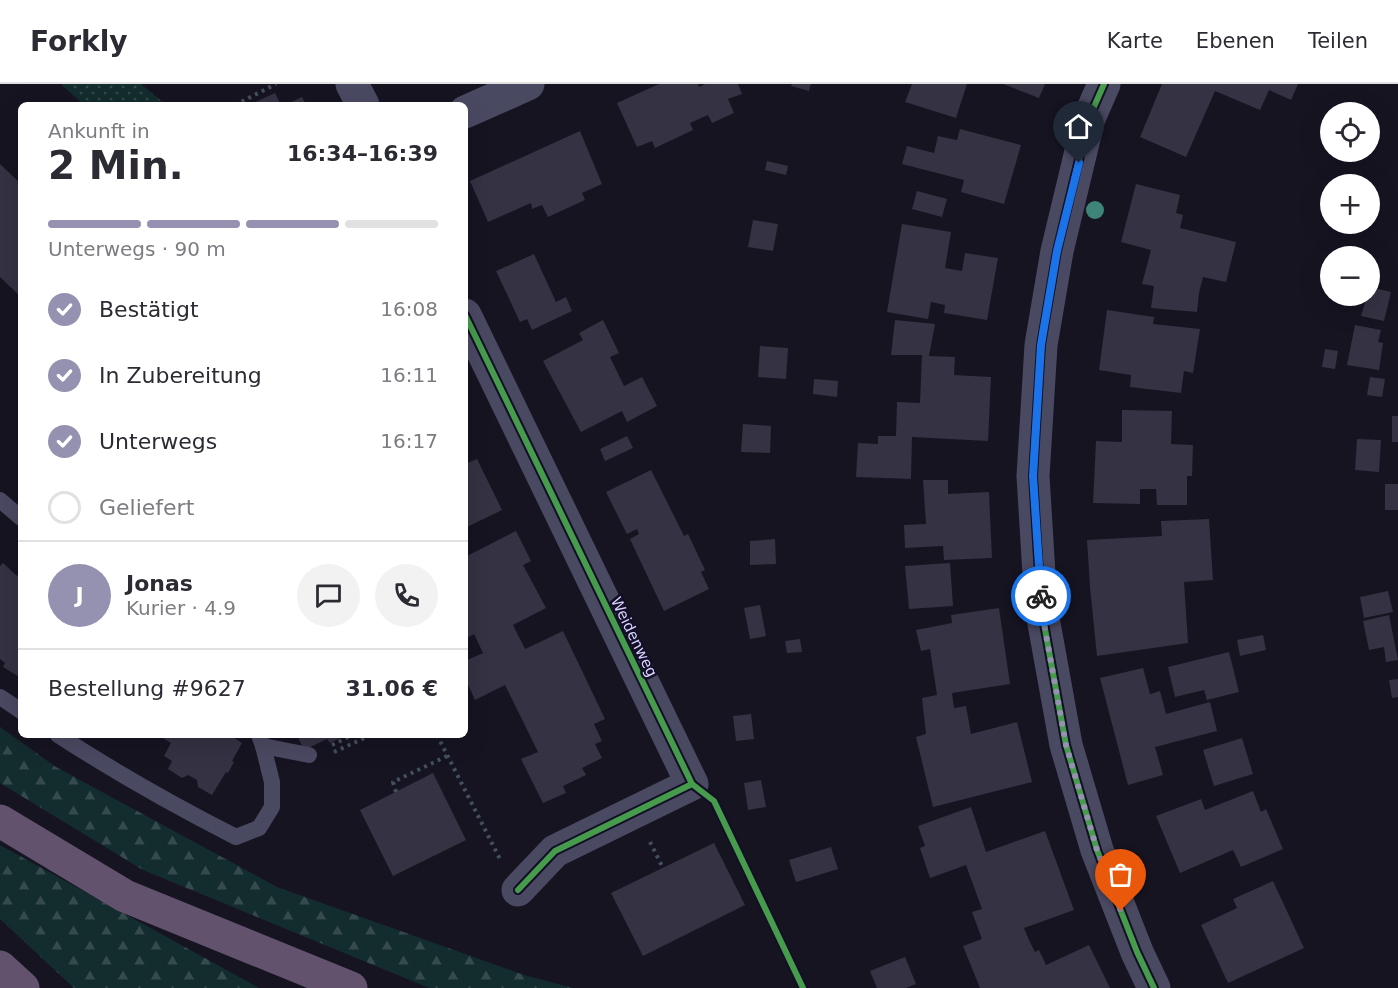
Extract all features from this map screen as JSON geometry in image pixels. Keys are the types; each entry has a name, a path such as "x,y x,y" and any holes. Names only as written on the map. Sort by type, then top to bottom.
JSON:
{"highway":[{"path":"0,821 125,896 351,988"},
{"path":"0,967 23,988"}],"street":[{"path":"352,84 361,102"},
{"path":"468,111 528,84"},
{"path":"1104,84 1089,118 1057,251 1041,345 1033,476 1041,607 1066,745 1097,850 1137,952 1154,988"},
{"name":"Weidenweg","path":"468,321 692,784 555,851 518,890"}],"lane":[{"path":"0,501 18,516"},
{"path":"0,697 18,709"},
{"path":"63,738 106,765 236,837 259,828 272,807 272,782 261,741"},
{"path":"261,741 309,755"}],"path":[{"path":"241,102 276,84"},
{"path":"309,755 318,760 365,738"},
{"path":"438,738 495,852 518,890"},
{"path":"396,792 393,782 447,756"}],"green space":[{"path":"61,84 141,84 162,102 81,102"},
{"path":"0,727 56,767 277,887 524,975 573,988 429,988 143,870 0,783"},
{"path":"0,845 259,988 74,988 0,919"}],"building":[{"path":"659,84 698,84 699,87 705,84 738,84 742,94 728,99 734,113 712,123 708,115 690,123 693,130 655,148 652,141 637,147 617,103"},
{"path":"792,84 811,84 809,91 791,86"},
{"path":"912,84 967,84 956,118 905,102"},
{"path":"1003,84 1045,84 1039,98"},
{"path":"1162,84 1298,84 1291,100 1269,90 1260,110 1215,91 1186,157 1140,137"},
{"path":"275,93 280,102 256,102"},
{"path":"302,97 304,102 291,102"},
{"path":"960,129 1021,145 1004,204 961,192 964,180 902,164 907,146 934,153 938,136 957,140"},
{"path":"580,131 602,184 582,193 585,200 548,217 542,205 532,209 531,203 488,222 470,181"},
{"path":"767,161 788,166 786,175 765,170"},
{"path":"0,164 18,181 18,294 0,277"},
{"path":"1136,184 1180,195 1176,213 1183,215 1180,228 1236,242 1226,282 1203,277 1197,312 1151,308 1154,286 1142,284 1151,250 1121,242"},
{"path":"917,191 947,199 942,217 912,209"},
{"path":"753,220 778,224 773,251 748,247"},
{"path":"902,224 951,232 945,268 962,271 965,253 998,258 987,320 944,313 945,305 931,302 928,319 887,312"},
{"path":"534,254 556,302 566,297 572,311 532,330 527,319 520,322 496,271"},
{"path":"1380,289 1391,292 1384,321 1361,316 1364,306 1380,306"},
{"path":"1107,310 1154,317 1153,324 1200,329 1193,373 1184,371 1181,393 1130,387 1131,375 1099,370"},
{"path":"603,320 619,353 610,357 624,386 642,377 657,406 627,422 622,411 581,432 543,361 583,340 579,333"},
{"path":"895,320 935,324 929,356 955,357 954,375 991,377 988,441 912,437 911,479 856,477 858,443 878,444 878,436 896,436 897,402 920,403 922,355 891,355"},
{"path":"1355,325 1381,330 1378,342 1383,343 1379,370 1347,365"},
{"path":"760,346 788,348 786,379 758,377"},
{"path":"1325,349 1338,351 1335,369 1322,367"},
{"path":"1370,377 1385,379 1382,397 1367,395"},
{"path":"814,379 838,381 837,397 813,394"},
{"path":"1122,410 1172,411 1171,444 1193,445 1192,476 1187,476 1187,505 1157,505 1156,489 1140,489 1140,504 1093,503 1096,441 1122,442"},
{"path":"1392,416 1398,416 1398,442 1392,442"},
{"path":"743,424 771,426 770,453 741,452"},
{"path":"627,436 633,448 605,461 600,449"},
{"path":"1357,439 1381,440 1379,472 1355,470"},
{"path":"477,459 502,510 468,527 468,463"},
{"path":"651,470 684,536 688,534 705,570 701,572 709,589 664,611 630,539 639,534 637,529 627,534 606,492"},
{"path":"923,480 948,480 948,494 989,492 992,558 944,560 943,546 905,548 904,525 926,524"},
{"path":"1385,484 1398,484 1398,510 1385,510"},
{"path":"1209,519 1213,580 1184,582 1188,643 1097,656 1087,540 1162,536 1161,521"},
{"path":"516,531 531,561 523,565 546,608 513,625 525,649 563,631 605,719 594,724 602,741 595,744 602,758 582,768 586,775 563,786 566,793 543,803 521,759 538,752 505,685 475,700 468,685 468,660 483,653 474,634 468,636 468,555"},
{"path":"775,539 776,564 750,565 750,541"},
{"path":"3,563 18,575 18,676 3,667 5,663 0,659 0,566"},
{"path":"950,563 953,606 909,609 905,566"},
{"path":"1388,591 1393,612 1364,618 1360,597"},
{"path":"760,605 766,636 750,639 744,608"},
{"path":"999,608 1010,684 952,693 954,708 966,706 971,734 1017,722 1032,782 933,807 916,737 926,734 922,698 937,695 930,649 921,651 916,630 952,623 951,615"},
{"path":"1389,615 1398,660 1386,662 1384,647 1369,650 1363,621"},
{"path":"1263,635 1266,650 1240,656 1237,640"},
{"path":"800,639 802,652 787,653 785,641"},
{"path":"1229,652 1239,692 1207,700 1204,690 1175,697 1168,667"},
{"path":"1143,668 1150,694 1160,691 1166,714 1210,702 1217,731 1155,747 1163,775 1128,785 1100,678"},
{"path":"1398,679 1398,697 1392,698 1389,680"},
{"path":"751,714 754,739 736,741 733,716"},
{"path":"163,738 234,738 242,743 228,773 226,772 212,795 198,787 197,780 188,775 182,778 168,769 172,761 164,756 171,743"},
{"path":"298,738 340,738 330,743 327,739 304,750"},
{"path":"1242,738 1253,774 1214,786 1203,750"},
{"path":"433,773 466,840 393,876 360,810"},
{"path":"761,780 766,807 748,810 744,783"},
{"path":"1253,791 1261,812 1266,809 1283,849 1241,867 1233,850 1180,873 1156,816 1201,799 1205,810"},
{"path":"971,807 986,852 1045,831 1074,910 1024,928 1035,952 1039,950 1046,965 1089,945 1110,988 980,988 963,946 982,939 972,912 982,909 966,865 930,878 920,848 925,846 918,826"},
{"path":"714,843 745,905 643,956 611,893"},
{"path":"831,847 838,869 796,882 789,860"},
{"path":"1273,881 1304,948 1228,983 1201,925 1237,908 1233,899"},
{"path":"905,957 916,984 906,988 877,988 870,971"}],"cycle path":[{"path":"1104,84 1089,118 1057,251 1041,345 1033,476 1041,607 1066,745 1097,850 1137,952 1154,988"},
{"path":"468,321 692,784 555,851 518,890"},
{"path":"692,784 714,801 803,988"}],"way so far":[{"path":"1041,596 1041,607 1066,745 1097,850 1121,911"}],"route":[{"path":"1041,596 1033,476 1041,345 1057,251 1079,163"}]}
